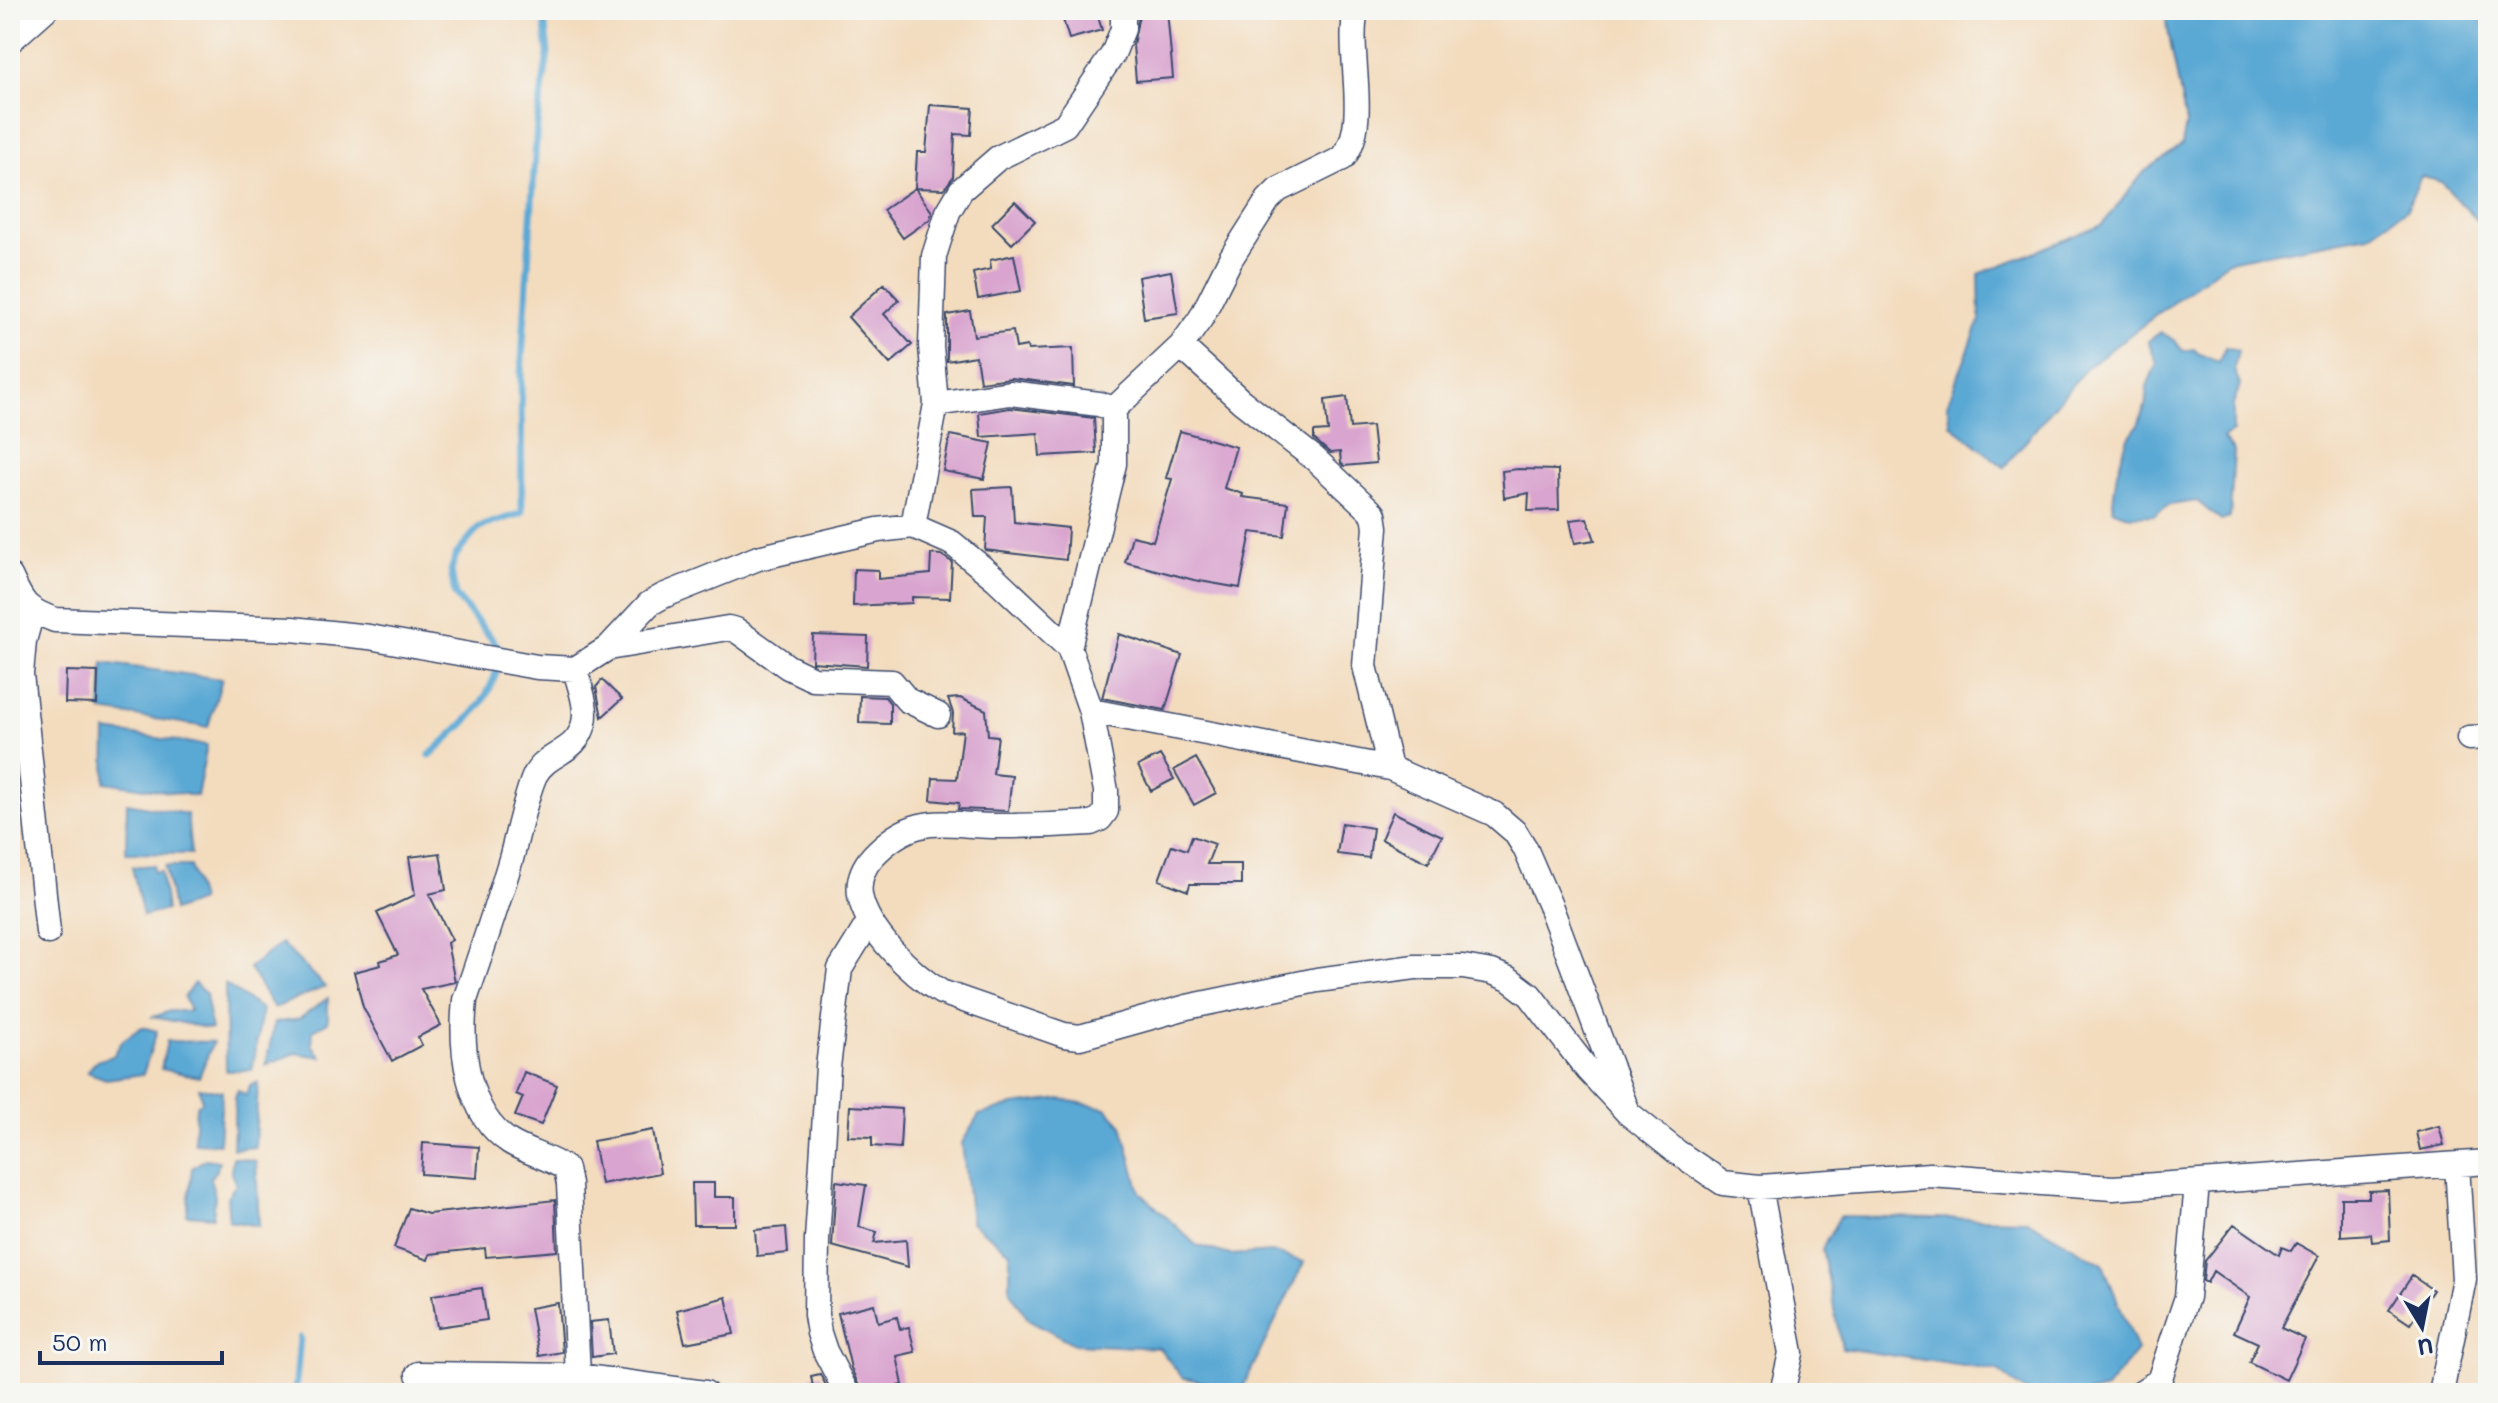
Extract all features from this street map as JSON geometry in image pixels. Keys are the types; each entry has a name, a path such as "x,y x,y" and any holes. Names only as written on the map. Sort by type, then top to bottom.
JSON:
{"street":[{"path":"10,41 45,10"},
{"path":"913,526 936,404 931,346 932,279 934,256 948,212 961,190 998,158 1065,125 1113,54 1123,29 1123,10"},
{"path":"1069,648 1114,464 1114,409 1181,346 1201,318 1231,258 1268,200 1278,190 1343,158 1350,149 1356,110 1353,34 1356,10"},
{"path":"1181,346 1241,401 1315,459 1374,514 1376,527 1365,666 1390,768"},
{"path":"936,404 1010,393 1099,404 1114,409"},
{"path":"10,576 23,605 32,612 55,620 335,633 537,667 575,669 608,648 649,604 663,596 758,558 878,530 913,526 952,543 996,579 1069,648 1091,711 1107,803 1100,819 1091,823 935,823 908,829 884,845 868,862 862,874 860,892 869,922 927,984 941,992 1064,1035 1080,1037 1187,1007 1317,980 1415,967 1463,967 1492,972 1509,979 1530,995 1587,1069 1628,1113 1723,1183 1760,1187 1930,1175 2113,1188 2488,1162"},
{"path":"32,612 24,641 21,674 48,932"},
{"path":"608,648 714,630 736,630 799,673 813,679 892,682 907,700 938,715"},
{"path":"575,669 585,709 582,729 579,738 568,749 550,759 535,775 464,1011 470,1083 483,1112 502,1136 566,1169 578,1376"},
{"path":"1091,711 1390,768 1494,814 1515,832 1525,848 1551,908 1628,1113"},
{"path":"847,1393 825,1351 817,1324 817,1240 828,1067 840,969 869,922"},
{"path":"2441,1393 2464,1279 2457,1165"},
{"path":"2140,1393 2159,1381 2187,1297 2197,1183"},
{"path":"1760,1187 1791,1353 1782,1393"},
{"path":"418,1374 578,1376 705,1393"}],"water":[{"path":"2164,10 2488,10 2488,232 2441,182 2421,176 2407,209 2369,235 2228,261 2086,368 2004,467 1951,425 1947,404 1980,320 1979,274 2102,225 2144,172 2182,145 2186,123"},
{"path":"2161,332 2174,340 2183,351 2194,349 2219,362 2226,347 2238,350 2234,369 2240,385 2233,405 2233,432 2223,438 2234,451 2230,518 2221,521 2197,501 2170,505 2154,515 2130,516 2112,509 2117,472 2127,440 2138,425 2146,404 2147,386 2157,363 2148,341"},
{"path":"103,663 222,679 208,727 101,711"},
{"path":"106,731 207,745 197,796 105,782"},
{"path":"127,803 187,814 191,854 126,853"},
{"path":"154,865 154,872 161,871 166,910 143,916 132,867"},
{"path":"165,866 190,866 200,901 173,911"},
{"path":"281,943 325,987 274,1008 249,968"},
{"path":"194,983 206,994 211,1029 153,1017 170,1011 190,1011 184,997"},
{"path":"225,984 262,1010 252,1070 226,1071"},
{"path":"328,998 328,1022 313,1030 312,1045 322,1057 296,1053 266,1065 274,1023 299,1019"},
{"path":"142,1027 157,1031 143,1074 106,1079 87,1072 96,1061 113,1056 123,1040"},
{"path":"167,1041 213,1042 199,1077 161,1069"},
{"path":"258,1082 255,1147 233,1149 235,1097 238,1090 246,1095 250,1085"},
{"path":"199,1088 222,1091 219,1144 194,1143 196,1106 202,1101"},
{"path":"1060,1099 1106,1108 1122,1125 1140,1192 1196,1245 1230,1255 1272,1252 1304,1262 1241,1391 1182,1377 1159,1348 1074,1344 1028,1319 1010,1291 1010,1252 971,1222 962,1143 979,1115 1013,1105"},
{"path":"233,1157 256,1161 259,1226 229,1221 227,1197 236,1184 231,1172"},
{"path":"205,1159 219,1161 217,1170 210,1178 215,1196 213,1217 187,1215 192,1168"},
{"path":"1840,1216 2027,1220 2103,1264 2137,1350 2106,1389 2091,1393 2027,1393 1998,1371 1842,1348 1822,1249"}],"building":[{"path":"1060,10 1096,10 1102,30 1069,39"},
{"path":"1140,10 1167,10 1173,78 1136,81 1133,45"},
{"path":"930,105 973,108 971,135 955,134 953,177 944,189 915,188 917,152 926,152"},
{"path":"915,188 932,212 930,219 903,238 883,210"},
{"path":"1015,201 1035,221 1012,244 992,224"},
{"path":"1014,255 1021,291 978,299 973,273 991,269 990,260"},
{"path":"1171,271 1178,313 1144,318 1138,277"},
{"path":"884,284 899,300 884,314 912,345 890,364 848,317"},
{"path":"970,311 974,336 1013,331 1016,348 1073,348 1074,386 1011,378 980,382 976,356 947,361 947,315"},
{"path":"1347,397 1350,428 1372,426 1376,463 1344,466 1340,452 1330,453 1314,439 1314,432 1328,431 1325,400"},
{"path":"1010,408 1094,418 1096,453 1040,456 1038,433 981,437 979,413"},
{"path":"1180,431 1236,447 1224,488 1243,494 1242,497 1288,503 1284,536 1251,532 1240,588 1125,562 1132,536 1153,541 1172,479 1166,478"},
{"path":"950,435 992,443 984,479 943,471"},
{"path":"1558,470 1559,510 1528,511 1529,493 1504,498 1502,471"},
{"path":"1012,487 1014,522 1068,528 1066,560 985,550 987,517 975,517 973,489"},
{"path":"1587,518 1595,540 1575,543 1570,520"},
{"path":"931,554 941,555 952,562 950,598 912,597 912,603 853,606 854,569 878,570 878,579 930,574"},
{"path":"1119,634 1182,655 1165,710 1102,698"},
{"path":"813,635 868,637 867,666 812,662"},
{"path":"66,671 98,672 97,704 65,703"},
{"path":"602,680 622,699 602,717 596,687"},
{"path":"860,696 885,697 890,703 890,724 859,723"},
{"path":"960,698 986,710 988,735 998,736 993,774 1012,776 1008,811 958,809 959,803 931,800 933,778 957,779 963,731 952,732 953,713 948,699"},
{"path":"1160,755 1174,779 1151,791 1138,766"},
{"path":"1196,758 1216,793 1194,805 1174,770"},
{"path":"1393,812 1442,836 1428,863 1381,839"},
{"path":"1342,823 1373,828 1369,858 1337,854"},
{"path":"1192,836 1215,844 1207,864 1241,864 1241,884 1190,884 1188,891 1159,880 1172,845 1187,850"},
{"path":"440,853 446,890 429,894 452,940 447,943 455,982 421,989 441,1025 418,1037 422,1045 392,1061 363,1007 354,972 381,965 380,961 398,955 377,913 415,895 409,857"},
{"path":"524,1072 557,1085 541,1125 515,1116 523,1097 516,1094"},
{"path":"850,1106 902,1109 900,1148 872,1146 872,1137 848,1136"},
{"path":"2439,1126 2444,1145 2420,1150 2416,1132"},
{"path":"653,1130 660,1173 601,1184 593,1141"},
{"path":"423,1143 479,1147 477,1178 421,1174"},
{"path":"836,1181 866,1185 859,1227 877,1232 874,1243 906,1240 908,1267 832,1246"},
{"path":"692,1183 714,1183 714,1197 735,1197 735,1225 693,1225"},
{"path":"2388,1190 2390,1240 2372,1242 2371,1234 2341,1236 2341,1198 2369,1198 2369,1191"},
{"path":"555,1200 557,1251 486,1257 485,1248 430,1254 428,1260 394,1248 409,1208 428,1214"},
{"path":"2234,1224 2279,1255 2282,1247 2291,1251 2296,1243 2319,1256 2281,1328 2305,1339 2286,1380 2249,1362 2258,1343 2234,1332 2250,1297 2213,1271 2207,1283 2203,1281 2205,1261"},
{"path":"786,1227 788,1253 757,1256 755,1230"},
{"path":"2412,1276 2433,1290 2410,1324 2389,1310"},
{"path":"482,1288 487,1320 437,1327 432,1295"},
{"path":"726,1297 734,1334 685,1343 677,1310"},
{"path":"558,1303 562,1352 539,1356 530,1308"},
{"path":"874,1304 878,1322 897,1317 900,1329 909,1327 915,1352 897,1356 903,1385 862,1393 851,1368 838,1313"},
{"path":"609,1320 613,1354 592,1357 590,1322"},
{"path":"820,1374 830,1393 814,1393 811,1376"}],"waterway":[{"path":"430,755 476,710 491,685 502,651 455,595 451,571 456,555 479,527 522,513 521,375 537,124 548,53 543,10"},
{"path":"295,1393 300,1338"}]}
